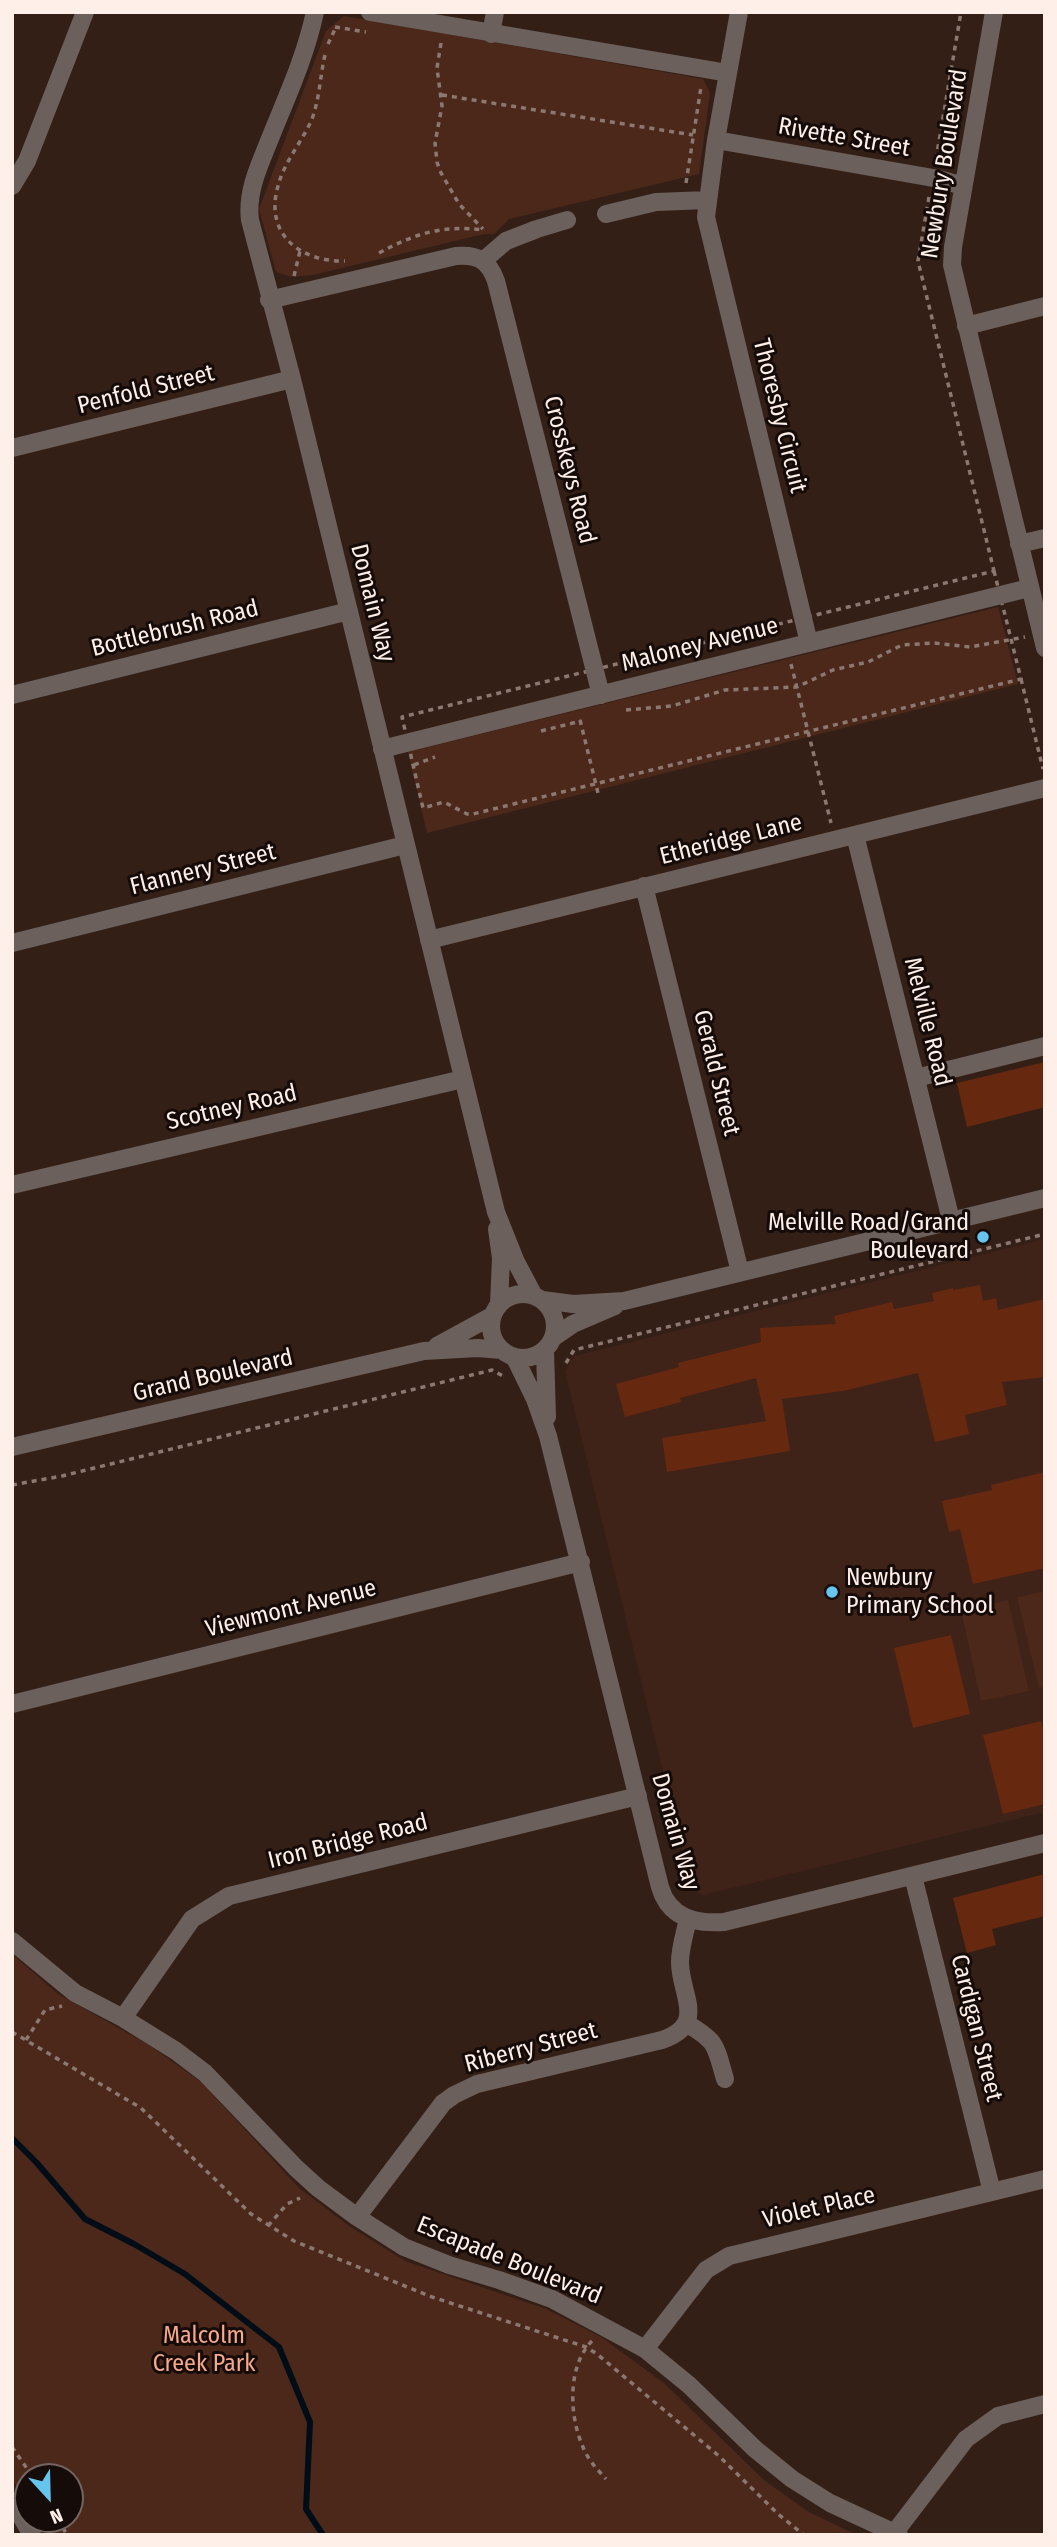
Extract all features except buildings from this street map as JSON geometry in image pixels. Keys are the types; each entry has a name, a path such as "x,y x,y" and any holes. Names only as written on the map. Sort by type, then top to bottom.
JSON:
{"street":[{"path":"12,186 27,161 85,12"},
{"name":"Domain Way","path":"315,12 303,54 253,183 248,206 269,300 292,379 496,1212 501,1258 496,1311"},
{"path":"370,12 728,73"},
{"path":"491,34 495,12"},
{"name":"Thoresby Circuit","path":"739,12 716,140 706,216 809,643"},
{"name":"Newbury Boulevard","path":"994,12 952,265 1043,640"},
{"name":"Rivette Street","path":"716,140 939,179 963,186"},
{"path":"606,214 656,202 707,200"},
{"path":"269,300 456,256 475,256 484,260 506,241 567,220"},
{"name":"Crosskeys Road","path":"484,260 496,281 600,695"},
{"path":"966,326 1045,306"},
{"name":"Penfold Street","path":"12,448 292,379"},
{"path":"1019,544 1045,538"},
{"name":"Maloney Avenue","path":"382,749 1029,588"},
{"name":"Bottlebrush Road","path":"12,695 349,611"},
{"name":"Etheridge Lane","path":"429,940 1045,788"},
{"name":"Melville Road","path":"856,835 951,1220"},
{"name":"Flannery Street","path":"12,943 405,845"},
{"name":"Gerald Street","path":"644,886 740,1272"},
{"path":"916,1079 1045,1046"},
{"name":"Scotney Road","path":"12,1185 463,1079"},
{"path":"624,1301 573,1304 515,1295 496,1311 492,1334 508,1354 526,1359 550,1344 573,1324 624,1301 1045,1198"},
{"name":"Domain Way","path":"496,1212 516,1262 538,1298"},
{"path":"538,1298 553,1313 556,1329 550,1344"},
{"name":"Grand Boulevard","path":"424,1351 458,1336 496,1311"},
{"name":"Domain Way","path":"548,1436 545,1374 550,1344"},
{"name":"Grand Boulevard","path":"12,1447 79,1434 424,1351 475,1348 508,1354"},
{"name":"Domain Way","path":"508,1354 526,1379 548,1436 662,1895 667,1904 688,1919 724,1922 1045,1843"},
{"name":"Viewmont Avenue","path":"12,1704 581,1562"},
{"name":"Iron Bridge Road","path":"123,2018 192,1919 229,1896 638,1796"},
{"name":"Cardigan Street","path":"913,1876 992,2192"},
{"path":"688,1919 680,1964 689,2010 686,2024 710,2037 715,2044 725,2079"},
{"name":"Escapade Boulevard","path":"12,1941 75,1993 123,2018 176,2051 205,2073 318,2188 357,2217 415,2252 552,2299 645,2349 689,2385 755,2449 792,2479 830,2503 897,2533"},
{"name":"Riberry Street","path":"357,2217 435,2113 454,2095 477,2084 662,2040 681,2031 686,2024"},
{"name":"Violet Place","path":"645,2349 706,2270 719,2260 739,2252 1045,2179"},
{"path":"897,2533 953,2453 978,2429 998,2416 1045,2404"},
{"path":"12,2501 32,2535"}],"path":[{"path":"446,25 437,68 442,95 435,142 440,171 460,204 484,230"},
{"path":"336,27 326,54 313,115 303,140 277,187 275,211 287,241 300,251 314,258 349,260"},
{"path":"683,200 705,68"},
{"path":"442,95 693,135"},
{"path":"367,257 401,241 448,228 484,230 494,234"},
{"path":"1021,679 467,814 444,802 424,808 402,717 994,571 1045,774"},
{"path":"623,710 672,706 726,690 797,687 809,684 833,670 868,662 902,645 934,643 970,647 1011,640 1043,640"},
{"path":"787,649 832,828"},
{"path":"575,701 600,797"},
{"path":"537,732 593,718"},
{"path":"414,765 437,757"},
{"path":"545,1374 562,1369 574,1350 1045,1234"},
{"path":"12,1485 62,1476 492,1370 512,1383 526,1379"},
{"path":"26,2040 45,2010 62,2006 75,1993"},
{"path":"12,2032 141,2108 228,2192 268,2226 294,2241 386,2280 586,2347 719,2456 778,2514 804,2535"},
{"path":"268,2226 286,2204 307,2197 318,2188"},
{"path":"586,2347 580,2355 573,2388 575,2413 582,2445 590,2461 606,2479"},
{"path":"12,2447 23,2463"}],"shaded area":[{"name":"Newbury Primary School","path":"1045,1239 1045,1812 703,1895 692,1889 565,1371 574,1356"}],"green space":[{"path":"344,16 703,79 710,93 699,174 509,219 494,234 484,234 313,275 291,277 276,272 259,209 326,31"},
{"path":"998,607 1018,684 427,833 408,752"},
{"path":"1045,1591 1045,1687 1039,1688 1017,1597"},
{"path":"1008,1600 1029,1691 981,1701 961,1610"},
{"name":"Malcolm Creek Park","path":"12,1954 58,1994 149,2045 201,2082 299,2188 349,2226 405,2261 546,2309 601,2337 664,2383 765,2481 809,2512 857,2535 48,2535 47,2533 84,2533 84,2463 14,2463 14,2482"}],"waterway":[{"path":"12,2138 85,2219 185,2274 279,2347 310,2422 306,2509 323,2535"}],"place":[{"name":"Melville Road/Grand Boulevard","path":"983,1237"},
{"name":"Newbury Primary School","path":"832,1592"}]}
